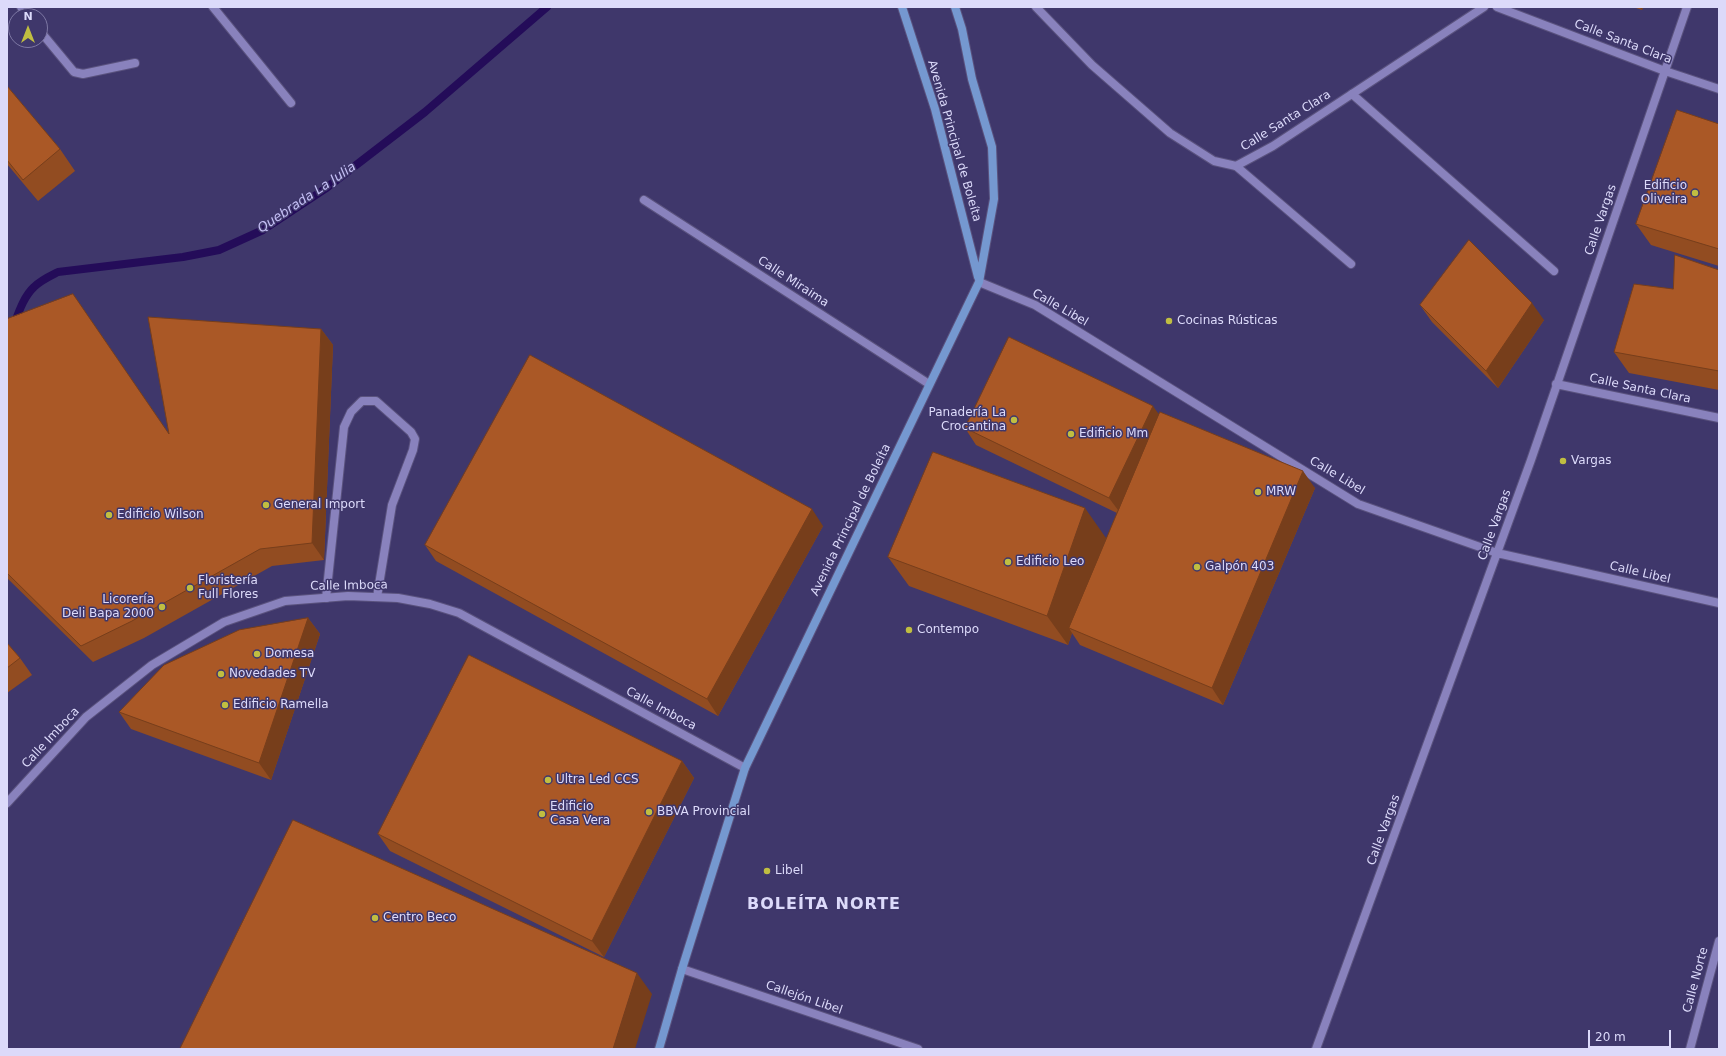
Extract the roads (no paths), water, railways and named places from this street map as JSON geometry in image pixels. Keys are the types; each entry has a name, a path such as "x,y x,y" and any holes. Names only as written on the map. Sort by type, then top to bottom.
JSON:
{"street":[{"path":"212,7 291,103"},
{"name":"Avenida Principal de Boleíta","path":"902,7 935,109 979,282"},
{"name":"Avenida Principal de Boleíta","path":"682,969 745,768 979,282 994,199 992,147 972,79 962,29 955,7"},
{"name":"Calle Santa Clara","path":"1036,7 1092,65 1170,133 1214,161 1236,166 1273,146 1484,7"},
{"name":"Calle Santa Clara","path":"1497,7 1665,71 1719,89"},
{"name":"Calle Vargas","path":"1316,1049 1531,460 1687,7"},
{"path":"48,41 74,72 83,74 135,62"},
{"path":"1352,94 1554,271"},
{"path":"1236,166 1351,264"},
{"name":"Calle Miraima","path":"644,200 929,384"},
{"name":"Calle Libel","path":"979,282 1035,305 1358,504 1497,553 1719,603"},
{"name":"Calle Santa Clara","path":"1556,384 1719,418"},
{"path":"326,598 344,427 351,412 362,401 376,400 411,432 415,439 413,450 392,505 377,597"},
{"name":"Calle Imboca","path":"7,803 86,717 152,665 224,622 285,601 348,596 398,598 430,604 459,613 745,768"},
{"name":"Calle Norte","path":"1690,1049 1719,941"},
{"path":"659,1049 682,969"},
{"name":"Callejón Libel","path":"682,969 918,1049"}],"waterway":[{"name":"Quebrada La Julia","path":"7,341 29,292 40,282 58,272 183,257 219,250 263,230 325,189 425,112 547,7"}],"place":[{"name":"Edificio Oliveira","path":"1695,193"},
{"name":"Cocinas Rústicas","path":"1169,321"},
{"name":"Panadería La Crocantina","path":"1014,420"},
{"name":"Edificio Mm","path":"1071,434"},
{"name":"Vargas","path":"1563,461"},
{"name":"MRW","path":"1258,492"},
{"name":"General Import","path":"266,505"},
{"name":"Edificio Wilson","path":"109,515"},
{"name":"Edificio Leo","path":"1008,562"},
{"name":"Galpón 403","path":"1197,567"},
{"name":"Floristería Full Flores","path":"190,588"},
{"name":"Licorería Deli Bapa 2000","path":"162,607"},
{"name":"Contempo","path":"909,630"},
{"name":"Domesa","path":"257,654"},
{"name":"Novedades TV","path":"221,674"},
{"name":"Edificio Ramella","path":"225,705"},
{"name":"Ultra Led CCS","path":"548,780"},
{"name":"BBVA Provincial","path":"649,812"},
{"name":"Edificio Casa Vera","path":"542,814"},
{"name":"Libel","path":"767,871"},
{"name":"Centro Beco","path":"375,918"}],"district":[{"name":"BOLEÍTA NORTE","path":"824,905"}]}
